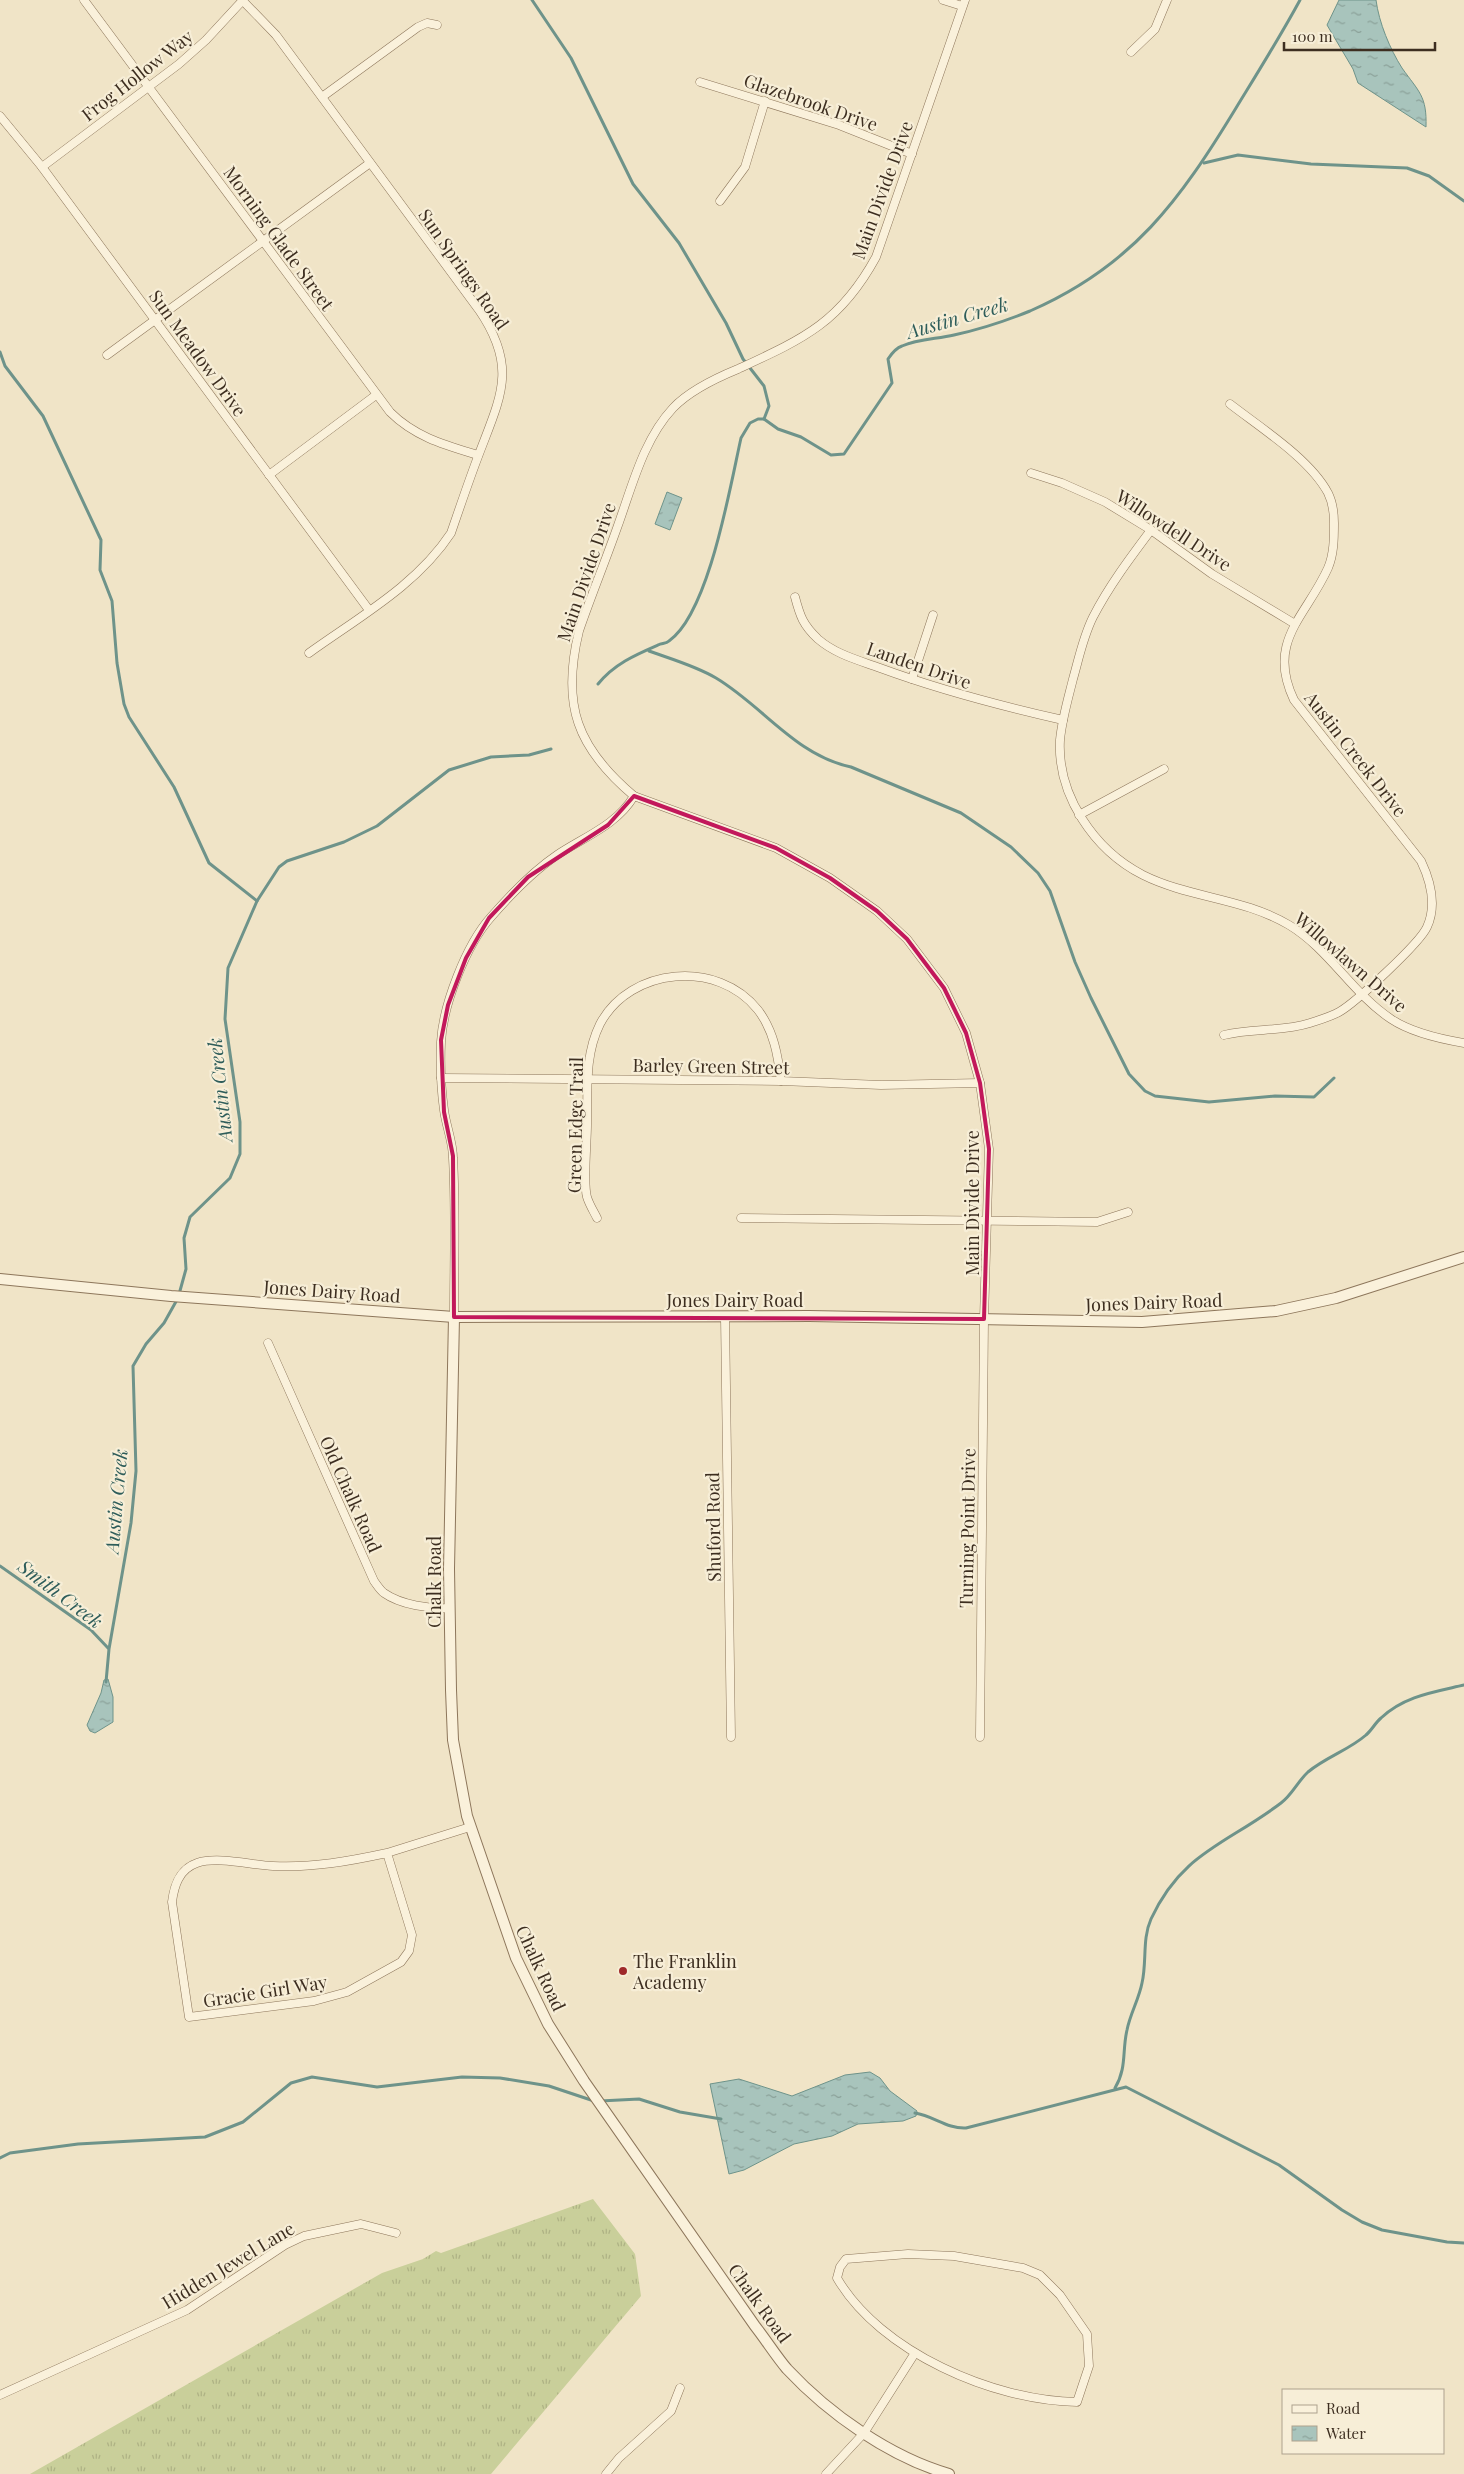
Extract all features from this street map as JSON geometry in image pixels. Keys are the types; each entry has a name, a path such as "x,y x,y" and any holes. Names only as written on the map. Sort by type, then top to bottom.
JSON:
{"street":[{"name":"Morning Glade Street","path":"84,0 376,396 400,422 416,433 434,442 478,455"},
{"name":"Frog Hollow Way","path":"42,167 149,88 206,40 243,0"},
{"name":"Sun Springs Road","path":"243,0 276,35 479,310 491,328 497,345 502,376 499,404 478,455 451,533 440,550 425,568 309,653"},
{"path":"943,0 963,3"},
{"path":"1131,52 1155,30 1167,0"},
{"name":"Main Divide Drive","path":"963,3 876,257 864,279 838,312 817,329 792,344 724,374 692,392 674,407 660,424 645,451 584,617 573,661 572,696 577,721 589,748 600,764 634,796 776,848 830,878 877,911 907,939 944,988 966,1033 980,1083 989,1149 984,1319"},
{"path":"322,97 418,26 427,23 437,25"},
{"name":"Glazebrook Drive","path":"700,82 839,125 912,154"},
{"path":"720,201 745,168 765,101"},
{"name":"Sun Meadow Drive","path":"0,116 42,167 369,610"},
{"path":"107,355 370,163"},
{"path":"269,474 376,396"},
{"name":"Austin Creek Drive","path":"1224,1035 1249,1030 1291,1029 1339,1012 1363,994 1416,942 1427,928 1433,892 1421,861 1294,700 1286,684 1283,663 1285,645 1295,624 1328,568 1334,541 1334,518 1329,494 1312,470 1230,404"},
{"name":"Willowdell Drive","path":"1031,473 1062,483 1105,502 1151,530 1212,574 1295,624"},
{"name":"Willowlawn Drive","path":"1151,530 1118,575 1092,618 1084,639 1063,720 1060,741 1064,773 1080,815 1092,834 1108,850 1143,875 1163,884 1250,908 1289,925 1333,962 1363,994 1391,1019 1411,1029 1443,1040 1464,1043"},
{"name":"Landen Drive","path":"795,597 801,620 819,639 837,652 912,680 987,703 1063,720"},
{"path":"912,680 933,615"},
{"path":"1080,815 1164,769"},
{"path":"454,1317 453,1156 444,1112 441,1078 441,1040 448,1004 466,958 489,918 528,877 557,855 608,825 627,808 634,796"},
{"name":"Green Edge Trail","path":"597,1218 587,1197 588,1059 592,1042 601,1023 613,1006 628,992 664,977 686,975 708,978 729,986 743,995 758,1009 770,1028 776,1046 780,1081"},
{"name":"Barley Green Street","path":"441,1078 780,1081 881,1085 980,1083"},
{"path":"741,1218 1097,1222 1128,1212"},
{"name":"Jones Dairy Road","path":"0,1279 171,1296 454,1317 725,1317 1142,1322 1276,1311 1336,1298 1464,1257"},
{"name":"Chalk Road","path":"454,1317 450,1608 453,1740 470,1827 516,1958 561,2046 786,2368 813,2394 864,2433 898,2454 950,2474"},
{"name":"Shuford Road","path":"725,1317 731,1737"},
{"name":"Turning Point Drive","path":"980,1737 984,1319"},
{"name":"Old Chalk Road","path":"268,1343 374,1581 384,1593 400,1600 438,1609 450,1608"},
{"name":"Gracie Girl Way","path":"388,1853 412,1935 409,1951 401,1962 346,1992 314,2001 189,2017 172,1902 174,1884 185,1869 197,1863 210,1861 273,1866 311,1866 388,1853 470,1827"},
{"name":"Hidden Jewel Lane","path":"0,2395 187,2310 285,2245 304,2236 361,2224 396,2233"},
{"path":"908,2254 954,2256 1023,2268 1040,2276 1060,2295 1087,2334 1089,2366 1077,2402 1059,2402 983,2386 915,2353 863,2310 843,2287 837,2278 840,2267 846,2259 908,2254"},
{"path":"826,2474 864,2433 915,2353"},
{"path":"606,2474 619,2458 671,2411 680,2388"}],"highlighted area":[{"path":"634,796 776,848 830,878 877,911 907,939 944,988 966,1033 980,1083 989,1149 984,1319 454,1317 453,1156 444,1112 441,1040 448,1005 466,958 489,918 528,877 608,825"}],"green space":[{"path":"593,2199 635,2254 641,2296 491,2474 30,2474 382,2273 423,2259 436,2251 441,2253"}],"water":[{"path":"1339,0 1376,0 1382,27 1393,53 1421,95 1425,108 1426,127 1358,83 1353,69 1327,25"},
{"path":"667,492 682,498 670,530 655,524"},
{"path":"108,1679 113,1697 113,1722 95,1733 90,1731 87,1725 101,1693 104,1680"},
{"path":"870,2072 880,2078 890,2091 917,2111 916,2116 903,2121 858,2124 832,2136 794,2144 744,2170 729,2174 710,2084 739,2079 792,2096 845,2075"}],"waterway":[{"path":"532,0 571,58 633,184 679,243 726,323 743,359 764,386 769,406 764,419"},
{"name":"Austin Creek","path":"598,684 611,671 633,656 668,642 683,626 696,604 716,547 741,438 750,423 758,419 764,419 778,429 801,437 831,455 844,454 892,383 888,359 898,348 914,342 972,330 1030,311 1066,293 1098,273 1126,251 1151,227 1195,172 1277,41 1300,0"},
{"path":"1204,163 1238,155 1311,164 1407,168 1429,176 1464,201"},
{"path":"0,352 5,366 43,416 101,540 100,570 112,601 117,663 124,704 129,717 174,787 209,863 257,901"},
{"path":"649,651 692,666 716,678 733,689 796,741 813,752 961,813 1011,847 1038,873 1050,891 1075,962 1091,998 1129,1074 1145,1091 1155,1096 1209,1102 1275,1096 1314,1097 1334,1078"},
{"name":"Austin Creek","path":"106,1682 109,1649 131,1523 136,1471 133,1366 146,1344 164,1323 178,1298 186,1269 184,1238 190,1217 230,1178 240,1154 240,1122 225,1019 228,968 257,901 279,867 287,861 344,842 377,826 449,770 491,757 529,755 551,749"},
{"name":"Smith Creek","path":"0,1566 91,1630 108,1648"},
{"path":"1115,2088 1123,2066 1128,2024 1142,1983 1148,1927 1163,1896 1177,1878 1207,1851 1281,1803 1308,1772 1359,1740 1390,1711 1420,1696 1464,1685"},
{"path":"0,2158 10,2153 78,2144 205,2137 243,2122 291,2083 312,2077 377,2087 462,2077 500,2078 549,2086 594,2101"},
{"path":"915,2113 959,2128 966,2128 1126,2087 1279,2165 1362,2222 1382,2230 1447,2242 1464,2243"},
{"path":"600,2101 639,2099 680,2112 721,2119"}],"place":[{"name":"The Franklin Academy","path":"623,1971"}]}
